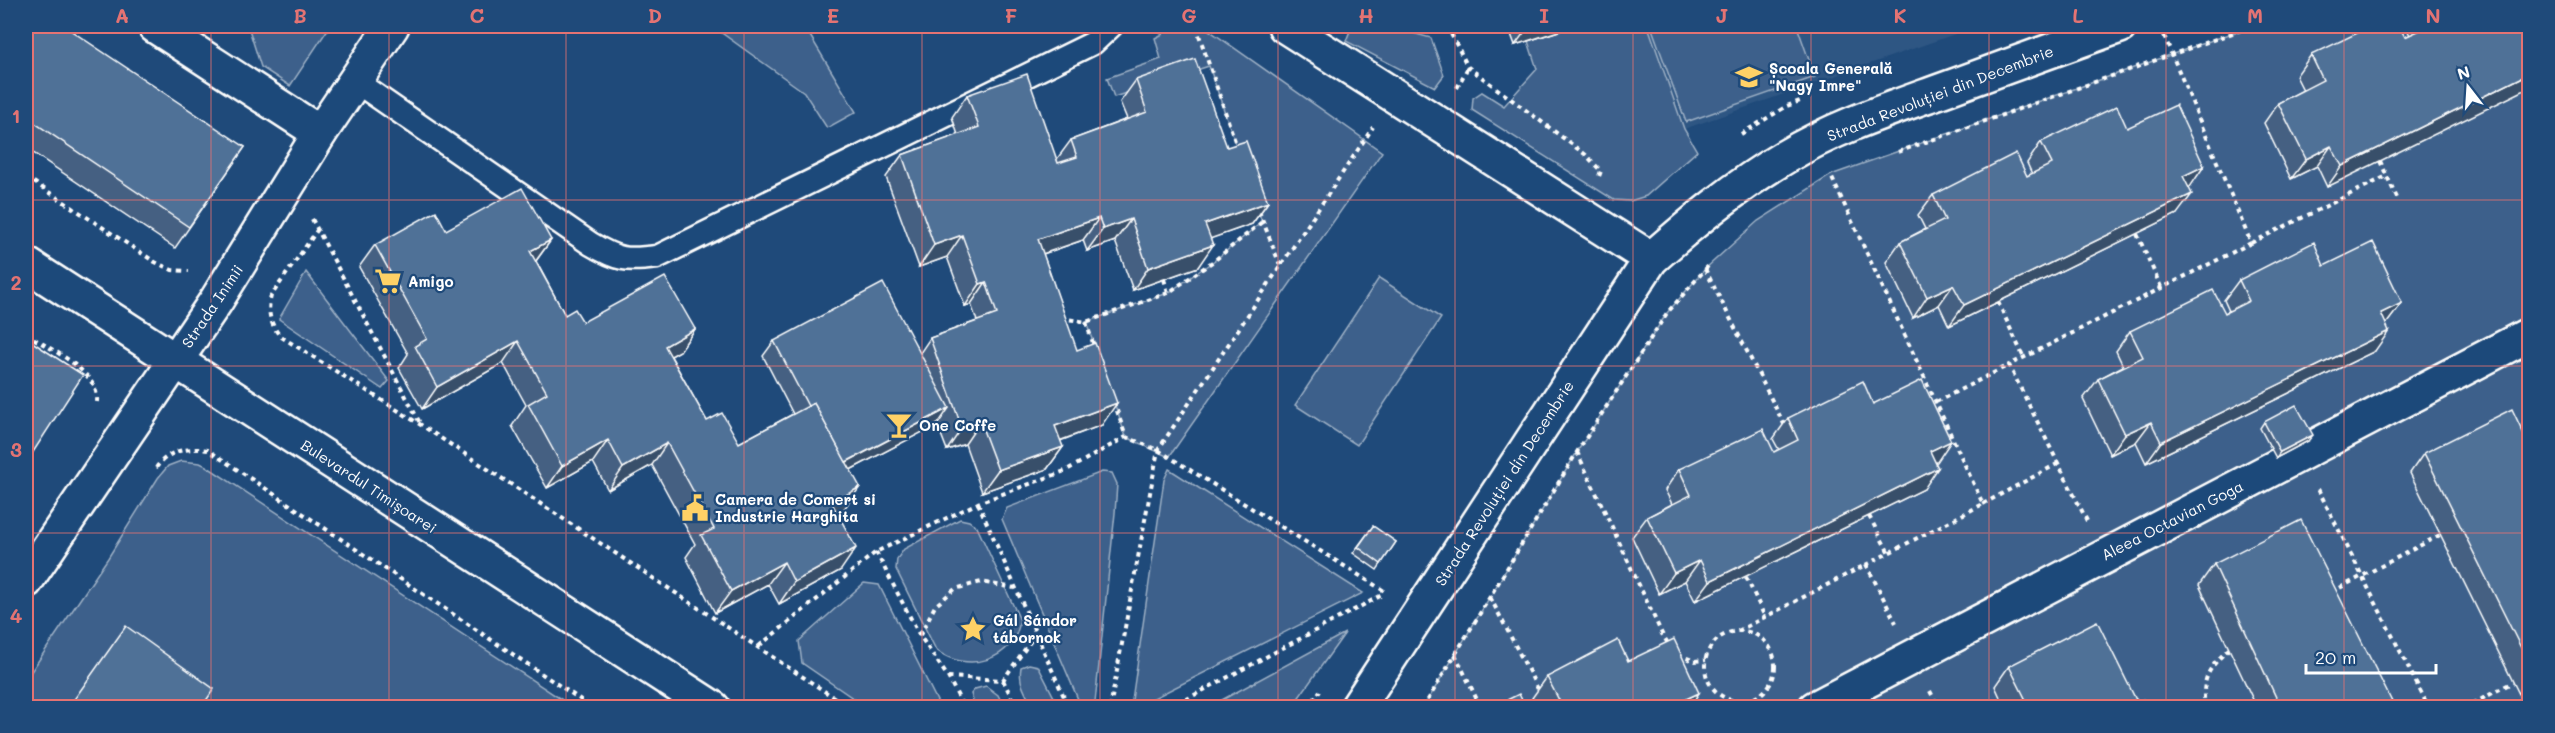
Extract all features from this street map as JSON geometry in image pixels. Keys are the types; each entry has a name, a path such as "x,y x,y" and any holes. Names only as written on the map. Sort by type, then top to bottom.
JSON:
{"street":[{"path":"155,26 320,133"},
{"name":"Strada Inimii","path":"26,581 238,267 320,133 392,26"},
{"path":"1284,26 1651,259"},
{"name":"Strada Revoluției din Decembrie","path":"1357,708 1651,259 1707,211 1748,181 1825,135 1881,112 2120,26"},
{"name":"Bulevardul Timișoarei","path":"26,264 713,708"},
{"name":"Aleea Octavian Goga","path":"1815,708 2529,334"}],"lane":[{"path":"355,81 591,244 612,257 632,260 657,257 844,166 1093,43 1111,26"}],"path":[{"path":"1196,26 1240,155"},
{"path":"1447,26 1468,67 1586,155 1601,171 1596,189 1582,215"},
{"path":"2160,26 2251,243"},
{"path":"1897,152 2252,26"},
{"path":"1110,708 1158,450 1394,95"},
{"path":"2380,161 2397,198"},
{"path":"1822,180 1842,171"},
{"path":"1831,175 1983,504"},
{"path":"1936,402 2161,287 2387,176"},
{"path":"26,177 154,262 172,270 193,270"},
{"path":"291,182 421,425"},
{"path":"1255,200 1280,265"},
{"path":"1056,317 1086,322 1168,293 1263,222"},
{"path":"318,229 274,288 269,305 271,322 280,336 421,425 850,708"},
{"path":"2137,234 2161,287"},
{"path":"1423,708 1577,452 1667,313 1711,263"},
{"path":"1705,269 1788,431"},
{"path":"1164,279 1168,293"},
{"path":"1998,302 2024,358"},
{"path":"1086,322 1097,353"},
{"path":"26,334 79,368 91,379 98,398 97,408"},
{"path":"2009,365 2104,555"},
{"path":"1111,395 1126,437 1158,450 1419,613"},
{"path":"759,646 876,552 978,503 1065,471 1126,437"},
{"path":"156,468 168,455 183,450 208,450 593,708"},
{"path":"1577,452 1662,634 1674,651 1683,658 1695,661 1706,660"},
{"path":"2300,454 2429,708"},
{"path":"1738,631 1760,638 1771,650 1774,660 1775,670 1772,681 1758,696 1747,700 1724,697 1714,690 1708,680 1706,660 1714,643 1720,637 1738,631 2057,464"},
{"path":"978,503 1069,708"},
{"path":"1869,516 1889,553"},
{"path":"2325,595 2440,535"},
{"path":"876,552 920,636 948,676 964,708"},
{"path":"1866,564 1913,656"},
{"path":"1746,577 1765,617"},
{"path":"920,636 934,606 955,589 981,582 1014,588"},
{"path":"1170,708 1387,592"},
{"path":"1490,596 1540,693"},
{"path":"1003,680 1035,634"},
{"path":"2205,708 2203,690 2211,666 2230,648"},
{"path":"1455,654 1481,708"},
{"path":"948,676 1003,680"},
{"path":"1003,680 1017,708"},
{"path":"2465,708 2513,682"},
{"path":"1756,708 1758,696"},
{"path":"2127,701 2141,700 2164,708"}],"shaded area":[{"path":"248,26 330,26 290,86 261,67"},
{"path":"712,26 822,26 809,34 856,112 827,128 804,92"},
{"path":"1161,26 1203,26 1382,152 1169,457 1126,437 1086,322 1168,293 1215,260 1262,222 1209,66 1114,97 1107,78 1161,59 1155,38 1163,34"},
{"path":"1387,26 1431,38 1444,75 1435,87 1346,41 1350,31"},
{"path":"1574,26 1648,26 1684,129 1697,151 1646,196 1630,201 1614,200 1472,110 1473,98 1482,92 1504,106 1537,69 1528,41"},
{"name":"Școala Generală \"Nagy Imre\"","path":"1648,26 1978,26 1684,129"},
{"name":"Școala Generală \"Nagy Imre\"","path":"1651,26 1797,26 1815,77 1686,122"},
{"path":"2252,26 2529,26 2529,707 1423,708 1577,452 1667,313 1705,269 1758,221 1831,175"},
{"path":"306,272 389,381 382,389 279,319"},
{"path":"1379,278 1441,318 1357,445 1295,405"},
{"path":"181,461 206,466 573,707 26,708 26,679 108,558 158,478 168,466"},
{"path":"1169,469 1363,593 1136,707 1131,707 1164,480"},
{"path":"1102,472 1112,473 1117,484 1115,513 1095,702 1091,707 1084,707 1080,704 1002,519 1007,508"},
{"path":"960,519 969,521 977,527 1020,620 1016,634 1009,645 999,654 975,662 948,657 936,650 896,569 897,559 904,549"},
{"path":"864,583 879,585 940,707 866,707 802,663 799,641"},
{"path":"1345,633 1292,707 1209,707"},
{"path":"1029,664 1038,666 1059,707 1033,707 1023,688 1021,678 1021,667"},
{"path":"986,686 998,695 1004,707 975,707 971,694 975,689"}],"building":[{"path":"26,26 64,26 245,147 189,227 26,117"},
{"path":"2372,26 2399,26 2405,37 2429,26 2529,26 2529,74 2342,166 2331,146 2306,159 2278,103 2323,80 2311,55"},
{"path":"1195,59 1227,147 1246,141 1268,202 1205,224 1213,245 1148,268 1131,219 1103,229 1099,218 1038,239 1077,350 1095,343 1117,403 1055,426 1063,447 998,470 980,422 962,428 930,338 997,314 986,282 980,284 962,235 934,245 902,155 979,127 967,95 1027,74 1058,163 1077,157 1071,140 1147,112 1136,80"},
{"path":"2176,105 2204,166 2183,176 2192,194 1964,305 1953,285 1927,297 1900,242 1945,220 1933,195 2016,153 2027,176 2052,164 2041,142 2117,106 2127,128"},
{"path":"522,188 551,240 530,251 565,315 575,309 583,322 665,277 695,329 665,346 707,421 722,413 739,443 814,403 860,487 832,503 856,548 794,582 784,562 731,591 701,535 714,529 667,443 623,468 608,440 562,466 528,404 547,393 518,341 437,387 415,346 427,339 375,245 436,211 446,230"},
{"path":"2314,242 2324,266 2373,242 2402,303 2381,313 2389,331 2161,442 2151,422 2125,434 2098,379 2143,357 2130,331 2213,290 2225,313 2249,301 2239,280"},
{"path":"883,283 949,408 846,462 814,403 808,406 774,341"},
{"path":"26,338 83,375 26,463"},
{"path":"1922,380 1951,441 1930,451 1938,468 1710,581 1700,560 1674,573 1647,517 1691,495 1679,469 1763,429 1774,452 1798,440 1788,418 1863,381 1873,404"},
{"path":"2296,405 2313,435 2280,452 2264,422"},
{"path":"2512,409 2529,445 2529,664 2424,453"},
{"path":"2301,520 2395,708 2281,708 2214,564"},
{"path":"1373,526 1396,542 1381,564 1358,547"},
{"path":"2097,621 2140,708 2030,708 2009,666"},
{"path":"126,626 214,689 201,708 68,708"},
{"path":"1674,639 1699,693 1684,700 1687,708 1550,708 1560,702 1547,677 1618,640 1628,661"},
{"path":"1519,694 1526,708 1491,708"}],"place":[{"name":"Școala Generală \"Nagy Imre\"","path":"1749,77"},
{"name":"Amigo","path":"388,281"},
{"name":"One Coffe","path":"899,425"},
{"name":"Camera de Comert si Industrie Harghita","path":"695,508"},
{"name":"Gál Sándor tábornok","path":"973,629"}]}
